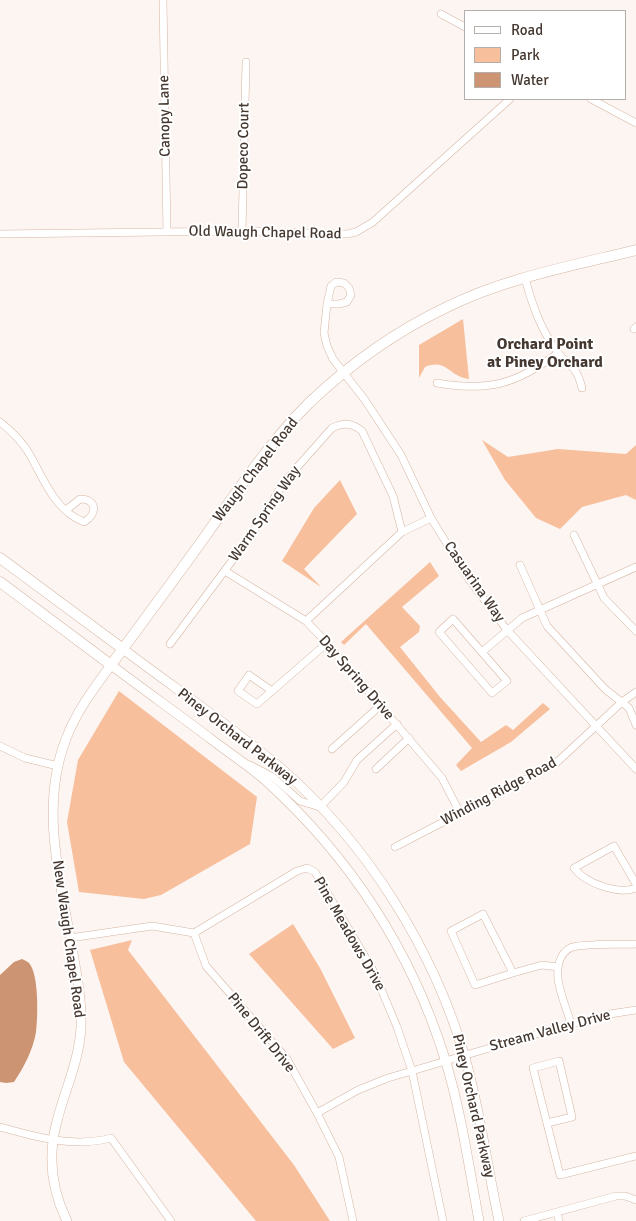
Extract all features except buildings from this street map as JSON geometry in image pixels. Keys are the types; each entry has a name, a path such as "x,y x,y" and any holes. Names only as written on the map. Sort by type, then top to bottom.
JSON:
{"main road":[{"name":"Waugh Chapel Road","path":"111,665 271,445 309,404 344,372 395,335 445,308 487,290 525,278 636,250"},
{"name":"Piney Orchard Parkway","path":"0,558 123,649"},
{"name":"Piney Orchard Parkway","path":"0,582 111,665"}],"street":[{"name":"Canopy Lane","path":"164,0 167,232"},
{"path":"441,14 464,26"},
{"name":"Dopeco Court","path":"242,231 246,62"},
{"name":"Old Waugh Chapel Road","path":"0,234 242,231 347,234 373,222 509,100"},
{"path":"593,100 636,123"},
{"path":"525,278 531,303 538,320 558,353 574,367 580,378 582,388"},
{"name":"Casuarina Way","path":"327,304 324,333 333,359 365,400 401,455 431,518 468,578 507,630 636,768"},
{"path":"437,383 458,387 481,387 502,384 520,378 540,367 558,353"},
{"path":"0,422 26,449 51,494 66,510"},
{"name":"Warm Spring Way","path":"170,644 249,538 285,481 332,428 340,424 356,426 362,431 393,496 402,532"},
{"path":"306,622 402,532 431,518"},
{"path":"574,535 604,598 636,631"},
{"path":"520,566 547,626 605,689 629,708 636,724"},
{"path":"482,652 522,618 634,568 636,578"},
{"name":"Day Spring Drive","path":"225,571 306,622 327,643 442,778 460,813"},
{"path":"454,619 482,652 507,681 492,694 439,632 454,619"},
{"path":"272,691 249,675 238,691 257,704 272,691 327,643"},
{"name":"Piney Orchard Parkway","path":"123,649 283,771 320,807 356,848 380,880 401,913 438,985 464,1054 499,1221"},
{"name":"Piney Orchard Parkway","path":"111,665 243,762 284,798 318,833 364,890 384,921 407,964 434,1027 445,1060 479,1221"},
{"name":"New Waugh Chapel Road","path":"67,1221 60,1205 54,1182 52,1154 56,1124 74,1071 81,1008 54,839 53,800 58,766 77,714 111,665"},
{"name":"Winding Ridge Road","path":"395,847 555,764 622,702 636,692"},
{"path":"332,749 381,705"},
{"path":"243,762 273,777 300,801 320,807 344,782 357,760 397,724"},
{"path":"376,769 409,738"},
{"path":"0,746 25,758 58,766"},
{"path":"636,884 614,846 574,868 579,875 615,890 628,891 636,888"},
{"name":"Pine Meadows Drive","path":"194,933 297,871 306,868 315,872 374,972 398,1027 412,1071 443,1221"},
{"path":"513,973 483,914 451,931 475,985 542,965 558,967"},
{"path":"70,938 152,926 194,933"},
{"name":"Pine Drift Drive","path":"194,933 206,966 287,1060 317,1113 339,1157 353,1221"},
{"path":"571,1024 558,980 558,967 562,955 570,948 636,944"},
{"name":"Stream Valley Drive","path":"317,1113 358,1090 388,1078 464,1054 571,1024 610,1014 636,1010"},
{"path":"547,1123 572,1117 559,1062 533,1068 560,1175 636,1156"},
{"path":"0,1128 53,1139 83,1142 97,1142 111,1138 171,1221"},
{"path":"524,1221 616,1196 625,1196 636,1200"},
{"path":"557,1212 559,1221"}],"green space":[{"path":"463,319 469,379 462,378 443,366 438,365 425,367 419,378 419,345"},
{"path":"482,440 508,457 558,449 626,454 636,445 636,500 626,495 582,507 560,529 536,518 505,480"},
{"path":"340,480 357,514 304,569 321,587 282,561 314,508"},
{"path":"430,562 439,576 402,607 420,626 419,632 400,647 440,697 481,742 506,725 513,730 543,703 550,709 511,742 461,771 456,765 472,748 366,624 344,645 341,642"},
{"path":"119,691 257,797 250,844 161,895 144,899 79,892 67,822 78,760"},
{"path":"293,924 320,968 355,1038 333,1049 249,954"},
{"path":"132,940 128,950 294,1165 330,1221 256,1221 124,1062 90,950"}],"water":[{"path":"22,959 29,963 35,976 36,1032 30,1052 14,1082 6,1083 0,1082 0,975 14,962"}],"district":[{"name":"Orchard Point at Piney Orchard","path":"545,354"}]}
